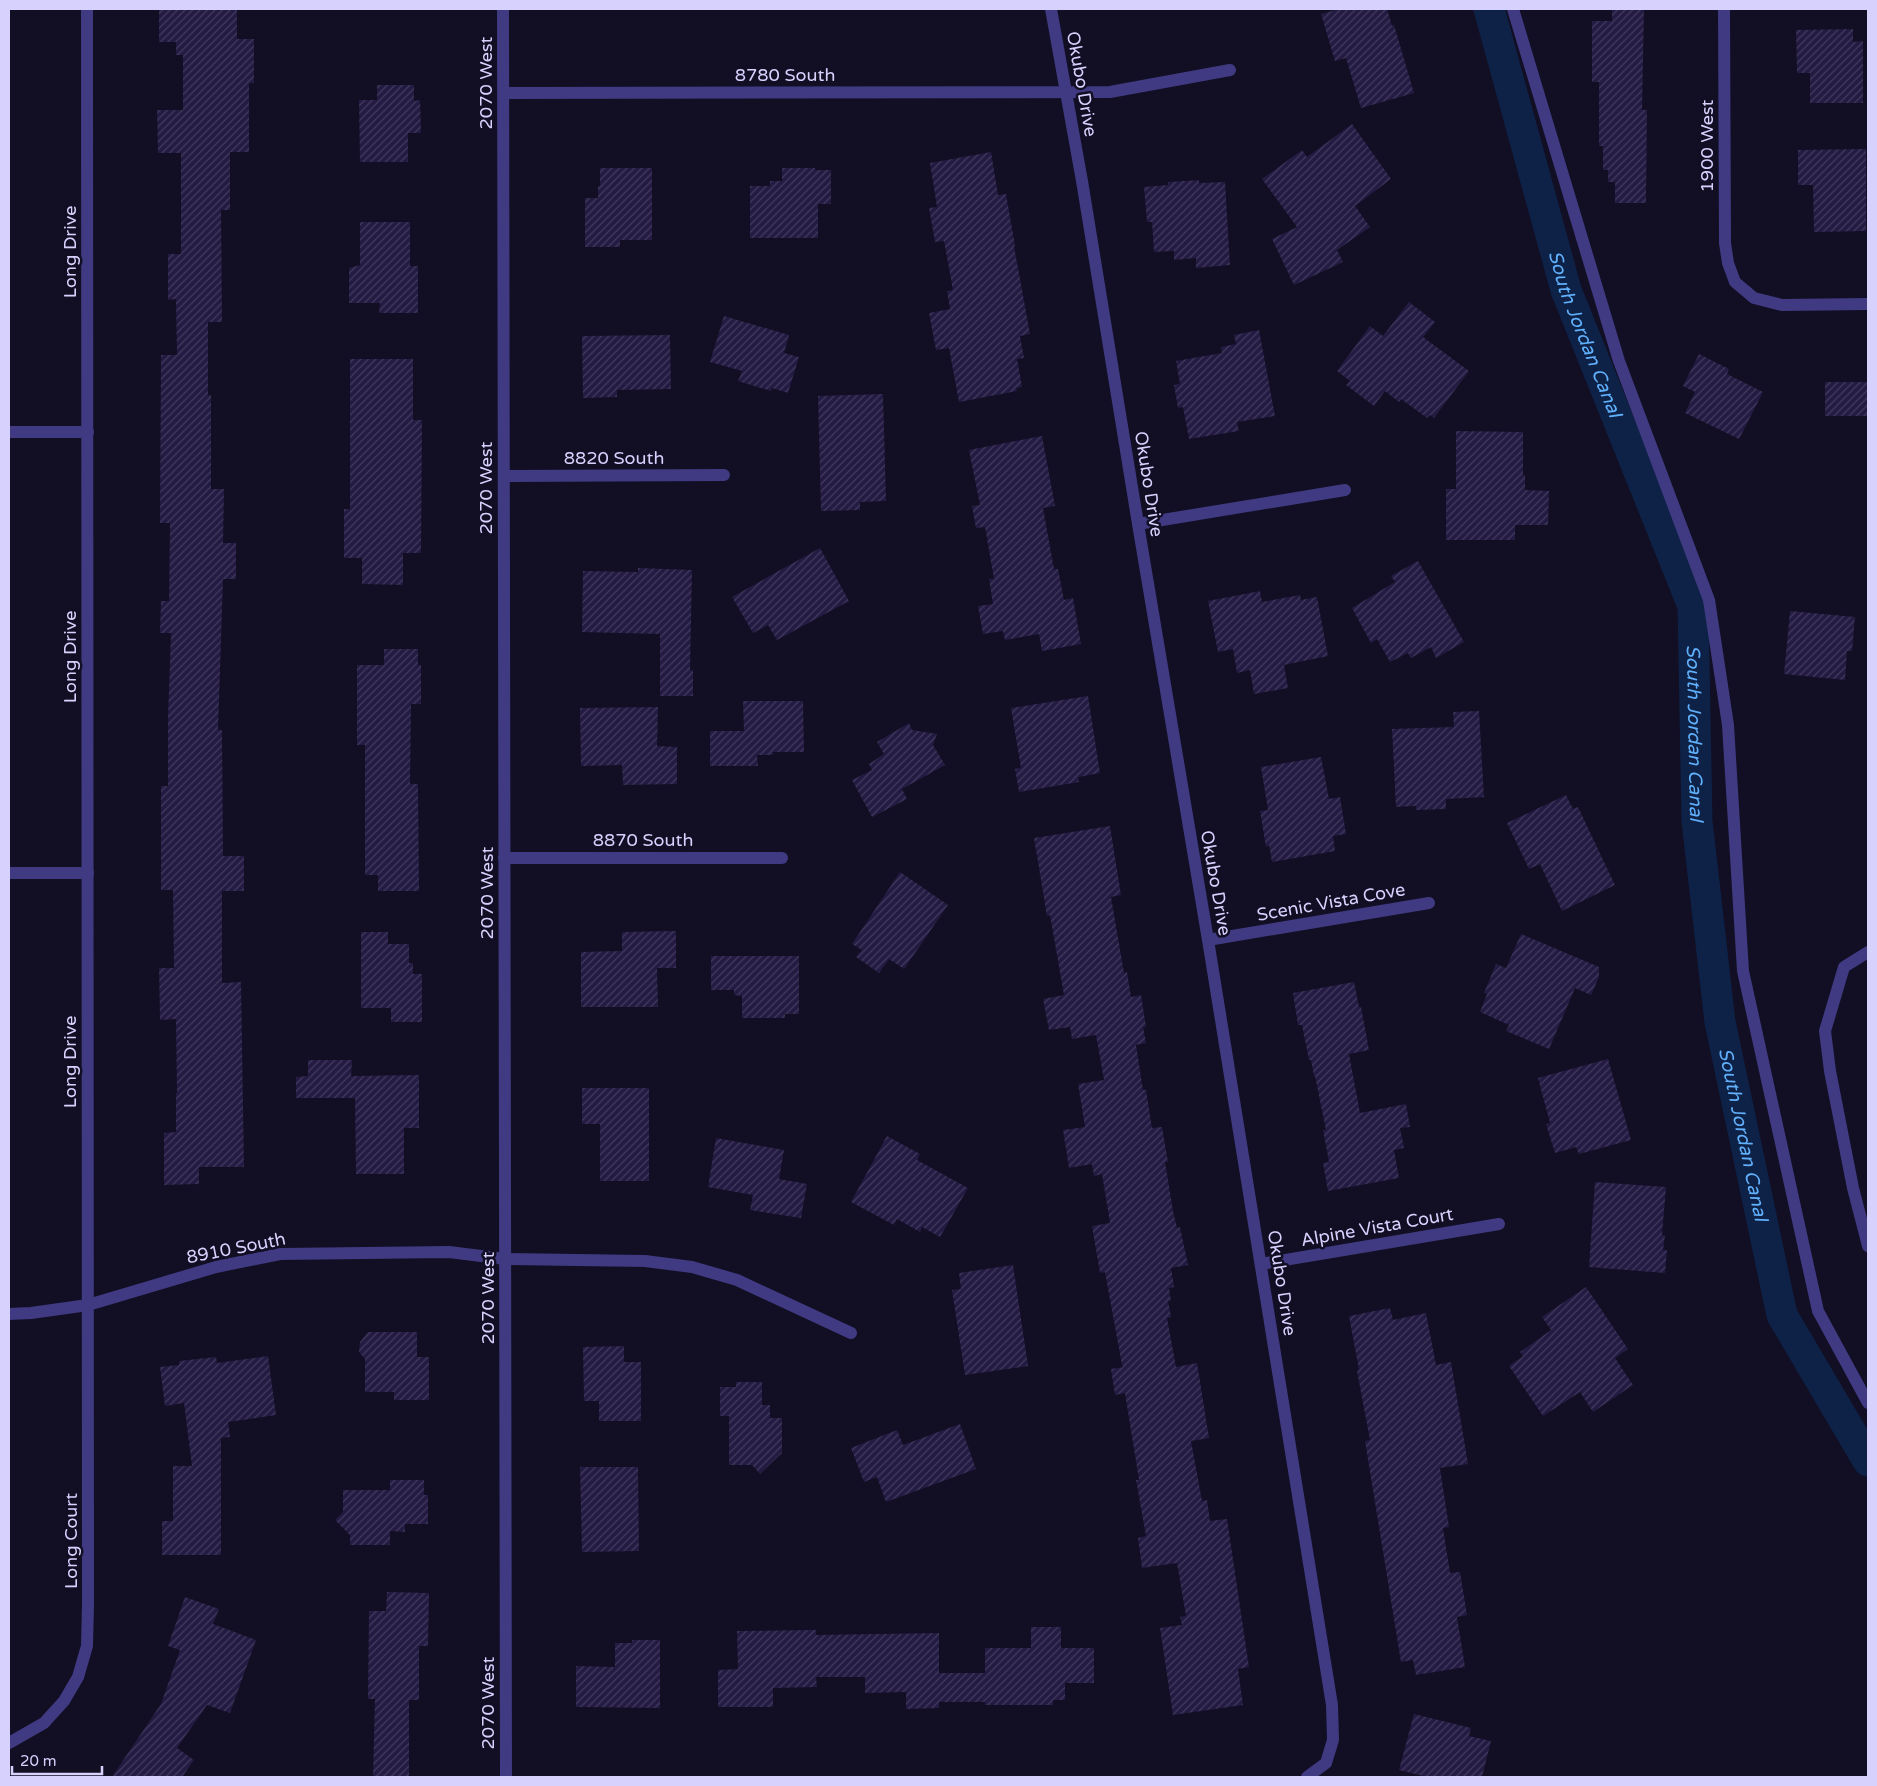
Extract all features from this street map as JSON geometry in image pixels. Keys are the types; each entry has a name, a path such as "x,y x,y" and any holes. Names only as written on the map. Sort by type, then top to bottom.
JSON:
{"street":[{"name":"Long Drive","path":"87,9 88,1305"},
{"name":"2070 West","path":"503,9 506,1777"},
{"name":"Okubo Drive","path":"1052,9 1262,1264 1332,1705 1333,1740 1326,1763 1307,1777"},
{"path":"1513,9 1619,361 1709,600 1728,725 1743,971 1818,1312 1868,1403"},
{"name":"1900 West","path":"1724,9 1725,243 1728,263 1735,282 1754,298 1782,305 1868,304"},
{"name":"8780 South","path":"504,93 1066,94 1110,92 1230,70"},
{"path":"9,432 88,432"},
{"name":"8820 South","path":"504,476 724,475"},
{"path":"1138,524 1345,490"},
{"name":"8870 South","path":"504,858 782,858"},
{"path":"9,873 88,873"},
{"name":"Scenic Vista Cove","path":"1208,940 1429,903"},
{"path":"1868,952 1844,967 1825,1031 1830,1071 1851,1178 1868,1246"},
{"name":"Alpine Vista Court","path":"1262,1264 1499,1224"},
{"name":"8910 South","path":"9,1314 31,1314 88,1305 216,1267 280,1254 449,1252 505,1259 645,1261 692,1267 737,1280 851,1333"},
{"name":"Long Court","path":"9,1743 44,1723 64,1701 78,1677 87,1646 88,1305"}],"building":[{"path":"159,9 237,9 237,39 254,39 254,83 249,83 249,152 230,152 230,210 221,210 222,322 208,322 208,395 211,395 211,489 224,489 223,543 236,543 236,579 223,579 218,730 222,730 223,856 244,856 244,891 222,891 222,983 241,982 244,1167 199,1167 199,1184 164,1185 164,1133 176,1132 177,1093 176,1019 160,1020 159,968 174,968 173,890 161,890 161,786 168,786 171,633 160,633 161,601 169,601 170,523 160,523 161,355 177,355 176,299 168,300 168,254 181,254 181,153 158,153 157,110 183,110 183,55 176,55 176,42 159,42"},
{"path":"1339,9 1387,9 1392,26 1394,25 1414,93 1361,108 1346,58 1335,61 1321,14"},
{"path":"1612,9 1644,9 1642,110 1647,110 1646,203 1615,203 1615,182 1608,182 1608,170 1603,170 1603,146 1599,146 1599,82 1592,82 1592,21 1612,21"},
{"path":"1853,29 1853,42 1863,41 1863,103 1810,103 1810,73 1797,73 1796,30"},
{"path":"377,85 414,85 414,101 420,100 421,133 408,133 408,162 360,162 359,100 377,100"},
{"path":"1352,124 1391,179 1355,206 1370,227 1337,250 1343,262 1294,285 1272,239 1297,227 1262,179 1302,150 1307,157"},
{"path":"1866,149 1866,231 1814,232 1813,185 1798,185 1798,150"},
{"path":"991,152 998,195 1006,194 1030,334 1020,336 1024,358 1017,359 1022,387 1016,388 1017,391 959,402 949,348 936,350 929,313 950,309 947,291 953,290 944,241 935,242 929,208 937,207 930,163"},
{"path":"600,168 652,168 652,240 620,240 620,247 585,247 585,198 598,198"},
{"path":"782,168 831,170 831,204 818,204 818,238 750,238 750,186 770,186 770,181 782,181"},
{"path":"1199,180 1199,183 1225,182 1230,265 1196,268 1196,258 1174,260 1174,251 1154,252 1152,222 1147,222 1144,187 1168,185 1168,182"},
{"path":"360,222 410,222 410,266 418,266 418,313 379,313 380,303 349,303 349,268 360,265"},
{"path":"1409,302 1435,322 1423,337 1469,371 1434,418 1430,415 1427,418 1401,399 1399,402 1385,391 1374,406 1346,385 1350,381 1337,371 1370,326 1383,336"},
{"path":"724,316 789,335 784,353 799,357 788,393 772,388 771,391 738,381 742,371 710,362"},
{"path":"1259,330 1275,416 1237,422 1239,431 1189,439 1183,407 1178,408 1174,385 1180,384 1176,361 1222,353 1221,347 1236,344 1234,335"},
{"path":"670,335 671,389 617,390 617,397 583,398 582,336"},
{"path":"1699,354 1729,369 1727,374 1763,392 1739,439 1685,413 1695,392 1683,386"},
{"path":"350,359 413,359 413,420 422,420 421,553 403,553 403,585 362,584 362,558 344,558 344,509 350,509"},
{"path":"1825,382 1868,382 1868,416 1825,416"},
{"path":"883,394 886,501 860,502 860,510 821,511 818,396"},
{"path":"1456,431 1523,432 1525,490 1549,491 1548,525 1515,525 1515,540 1446,540 1446,489 1456,489"},
{"path":"1042,436 1055,506 1043,508 1054,569 1058,569 1064,600 1073,598 1081,644 1042,651 1039,634 1005,640 1003,631 983,634 978,606 993,604 989,579 994,579 985,527 976,528 972,506 980,505 969,450"},
{"path":"820,548 849,601 777,640 768,625 753,633 732,597"},
{"path":"1418,561 1464,642 1436,658 1431,647 1411,658 1408,653 1390,662 1377,639 1371,643 1352,608 1395,582 1391,576"},
{"path":"638,568 692,570 690,670 693,670 693,696 660,696 660,634 582,632 583,571 638,572"},
{"path":"1260,591 1262,602 1300,595 1301,600 1317,597 1328,656 1284,665 1288,688 1254,694 1250,670 1237,673 1233,649 1218,652 1208,601"},
{"path":"1790,611 1855,617 1852,651 1847,651 1845,680 1784,674"},
{"path":"384,649 418,649 418,665 421,665 421,704 411,704 410,784 418,784 419,891 378,891 378,875 365,875 365,745 357,745 357,665 384,665"},
{"path":"1088,696 1100,773 1078,777 1079,782 1019,792 1015,769 1021,768 1011,708"},
{"path":"743,701 803,701 804,752 773,752 773,755 757,755 758,766 710,766 710,731 744,731"},
{"path":"658,707 657,746 677,747 677,784 623,785 622,765 581,766 580,708"},
{"path":"1479,711 1484,797 1446,799 1446,809 1416,810 1416,806 1396,807 1392,729 1454,727 1453,712"},
{"path":"909,723 912,730 937,734 933,745 945,765 902,789 907,799 872,817 852,780 872,770 869,764 884,754 877,742"},
{"path":"1321,757 1329,799 1340,797 1346,834 1333,836 1335,851 1272,862 1269,845 1266,847 1260,811 1268,810 1261,767"},
{"path":"1566,795 1573,809 1578,807 1615,885 1562,911 1540,864 1529,869 1507,823"},
{"path":"1110,826 1121,895 1111,897 1124,973 1127,972 1131,997 1141,995 1146,1027 1143,1027 1146,1043 1136,1045 1143,1090 1146,1090 1152,1128 1162,1127 1168,1162 1165,1162 1173,1211 1177,1228 1180,1227 1188,1265 1171,1268 1174,1287 1169,1288 1171,1301 1168,1301 1171,1317 1167,1318 1176,1367 1197,1363 1209,1438 1191,1441 1202,1501 1207,1500 1210,1521 1227,1519 1249,1667 1238,1669 1243,1705 1173,1715 1160,1628 1182,1625 1180,1617 1186,1616 1177,1563 1142,1568 1138,1538 1146,1536 1136,1480 1139,1480 1125,1393 1115,1395 1111,1369 1123,1367 1105,1272 1100,1273 1092,1226 1110,1223 1102,1174 1094,1176 1092,1164 1069,1168 1063,1130 1085,1127 1078,1084 1104,1080 1096,1035 1072,1039 1070,1027 1049,1030 1043,999 1064,995 1050,915 1047,916 1034,838"},
{"path":"900,872 948,905 904,969 889,959 879,973 856,957 862,950 852,944"},
{"path":"676,931 676,968 657,968 658,1007 581,1007 581,952 622,951 622,932"},
{"path":"361,932 388,932 388,944 409,944 409,963 413,963 413,974 422,974 422,1022 391,1022 391,1008 361,1008"},
{"path":"1521,934 1599,967 1599,977 1591,995 1575,988 1549,1049 1506,1031 1509,1025 1480,1012 1487,994 1484,993 1496,964 1506,968"},
{"path":"711,956 799,956 799,1014 785,1014 785,1018 742,1018 742,996 734,995 734,990 711,990"},
{"path":"1354,982 1369,1050 1349,1054 1360,1113 1406,1104 1410,1127 1400,1128 1404,1148 1394,1150 1399,1178 1328,1191 1323,1163 1329,1162 1323,1130 1326,1130 1302,1025 1298,1025 1293,993"},
{"path":"1608,1059 1631,1140 1579,1154 1576,1147 1555,1153 1546,1124 1550,1123 1538,1078"},
{"path":"308,1060 352,1060 351,1076 419,1075 419,1128 404,1128 404,1174 356,1174 355,1098 296,1098 296,1077 308,1076"},
{"path":"582,1088 649,1088 649,1181 600,1181 600,1124 582,1124"},
{"path":"887,1136 920,1154 917,1160 968,1188 940,1237 922,1227 920,1232 897,1219 894,1225 851,1202"},
{"path":"716,1138 784,1150 779,1179 807,1184 801,1218 750,1210 753,1195 708,1187"},
{"path":"1595,1182 1666,1187 1662,1235 1665,1235 1663,1250 1667,1250 1665,1273 1589,1267"},
{"path":"1013,1265 1028,1366 965,1375 952,1290 961,1289 959,1273"},
{"path":"1586,1287 1628,1349 1615,1358 1633,1385 1593,1412 1580,1392 1543,1416 1509,1366 1523,1356 1520,1352 1551,1330 1542,1317"},
{"path":"1390,1308 1393,1320 1426,1313 1436,1365 1451,1362 1468,1464 1440,1468 1449,1527 1443,1528 1450,1573 1460,1572 1467,1615 1457,1617 1465,1667 1416,1675 1413,1660 1401,1662 1365,1441 1370,1440 1349,1316"},
{"path":"368,1332 417,1332 417,1357 429,1357 429,1400 394,1400 394,1392 365,1392 365,1359 359,1352 360,1342"},
{"path":"624,1346 624,1362 641,1362 641,1421 599,1421 599,1401 584,1401 583,1347"},
{"path":"268,1356 276,1415 228,1422 230,1437 221,1438 221,1555 162,1555 162,1521 173,1521 173,1466 192,1466 184,1403 165,1406 160,1367 179,1365 179,1361 216,1357 217,1363"},
{"path":"736,1382 762,1382 762,1405 770,1405 770,1418 782,1418 782,1453 760,1474 752,1465 729,1465 729,1416 720,1416 720,1387 736,1387"},
{"path":"960,1424 976,1469 886,1502 877,1477 864,1482 851,1448 897,1430 903,1445"},
{"path":"580,1467 638,1467 639,1551 582,1552"},
{"path":"390,1480 424,1480 424,1495 428,1495 428,1524 405,1524 405,1532 390,1531 390,1545 350,1545 350,1535 335,1520 343,1512 343,1490 390,1490"},
{"path":"387,1592 429,1593 428,1646 419,1646 419,1700 409,1700 409,1777 373,1777 375,1699 368,1699 369,1611 386,1611"},
{"path":"185,1597 219,1609 213,1624 256,1640 230,1713 207,1705 177,1748 194,1760 182,1777 112,1777 161,1704 180,1650 168,1646"},
{"path":"1031,1627 1061,1627 1061,1648 1094,1648 1094,1683 1065,1683 1065,1700 1053,1700 1053,1705 985,1705 985,1702 939,1702 939,1708 906,1709 906,1692 865,1693 865,1677 816,1677 817,1687 773,1688 773,1707 718,1707 718,1670 738,1669 737,1631 816,1630 816,1635 939,1633 939,1673 985,1673 985,1648 1031,1648"},
{"path":"632,1640 660,1640 660,1708 576,1707 576,1666 615,1667 615,1643 632,1643"},
{"path":"1414,1714 1471,1728 1469,1736 1491,1741 1482,1777 1427,1777 1399,1770"}],"waterway":[{"name":"South Jordan Canal","path":"1489,9 1566,290 1693,606 1697,821 1720,1022 1782,1315 1868,1461"}]}
